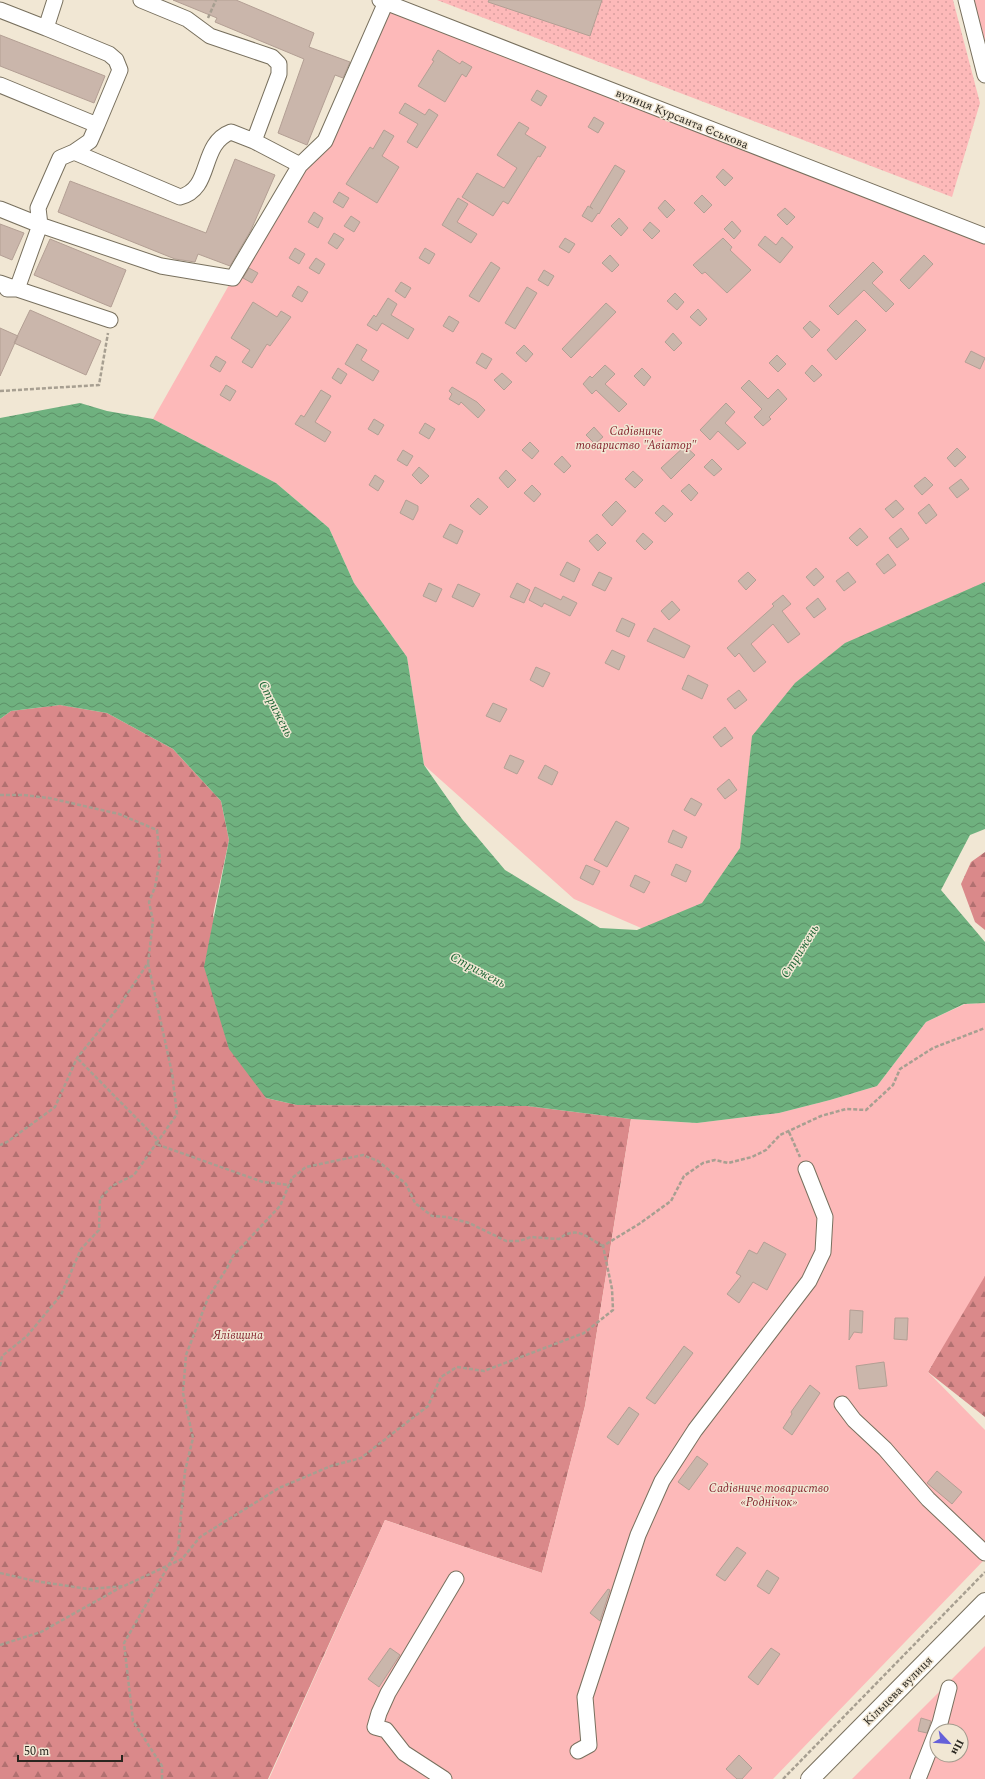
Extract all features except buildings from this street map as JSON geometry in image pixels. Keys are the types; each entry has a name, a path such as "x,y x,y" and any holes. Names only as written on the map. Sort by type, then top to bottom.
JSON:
{"main road":[{"name":"Кільцева вулиця","path":"810,1779 985,1602"}],"street":[{"path":"46,28 56,0"},
{"path":"141,0 187,19 210,36 272,57 279,64 280,74 254,142"},
{"path":"966,0 985,75"},
{"path":"0,209 40,225 161,266 233,278 300,165 325,141 383,1"},
{"name":"вулиця Курсанта Єськова","path":"383,1 985,236"},
{"path":"0,10 109,54 116,60 120,70 90,141 74,152 60,158 38,208 40,225 17,289"},
{"path":"0,85 97,125"},
{"path":"74,152 180,197 189,195 197,188 215,142 222,135 231,132 300,165"},
{"path":"0,283 110,320"},
{"path":"0,290 17,289"},
{"path":"578,1751 589,1745 584,1697 638,1535 662,1481 695,1430 809,1282 823,1252 825,1217 806,1169"},
{"path":"842,1404 854,1420 885,1449 928,1499 985,1553"},
{"path":"444,1779 404,1752 386,1730 375,1727 379,1713 388,1693 456,1579"},
{"path":"918,1779 940,1723 949,1688"}],"path":[{"path":"203,31 216,0"},
{"path":"0,391 99,385 110,320"},
{"path":"0,796 23,795 49,798 119,814 157,830 160,860 155,887 149,902 153,921 148,963 172,1073 177,1114 134,1175 112,1186 100,1198 98,1230 81,1249 61,1295 27,1336 2,1356 0,1366"},
{"path":"0,1145 7,1142 54,1107 77,1058 117,1009 148,963"},
{"path":"603,1246 639,1224 671,1201 684,1176 703,1163 716,1160 728,1163 752,1157 766,1150 780,1135 821,1116 846,1109 866,1110 893,1085 900,1069 933,1048 985,1028"},
{"path":"77,1058 156,1138 156,1144"},
{"path":"788,1132 806,1169"},
{"path":"156,1144 263,1182 290,1186"},
{"path":"0,1646 42,1632 127,1584 168,1565 182,1558 200,1537 279,1488 331,1466 361,1458 428,1406 441,1377 457,1367 484,1371 584,1333 613,1310 612,1289 603,1246 577,1232 567,1233 559,1239 531,1237 519,1241 506,1241 468,1223 447,1217 432,1216 415,1203 406,1184 378,1161 364,1155 306,1167 292,1178 290,1186 280,1206 233,1256 228,1268 208,1298 186,1355 182,1393 193,1438 186,1471 178,1549 168,1565 124,1643 133,1722 162,1766 162,1779"},
{"path":"783,1779 985,1572"},
{"path":"0,1573 35,1582 88,1589 127,1584"}],"green space":[{"path":"437,0 953,0 980,103 952,197"},
{"path":"966,0 985,0 985,74"},
{"name":"Садівниче товариство \"Авіатор\"","path":"386,2 985,236 985,591 729,895 655,934 574,899 424,765 407,657 354,583 329,528 276,483 153,419 233,278 325,141"},
{"name":"Ялівщина","path":"60,705 107,713 173,749 221,801 229,840 213,915 266,1098 297,1105 527,1106 631,1119 585,1406 542,1573 385,1520 268,1779 0,1779 0,719 11,711"},
{"path":"985,852 985,930 975,922 961,884 971,862"},
{"name":"Садівниче товариство «Роднічок»","path":"985,1003 985,1276 928,1372 985,1430 985,1559 773,1779 269,1779 385,1520 542,1573 585,1406 631,1119 697,1123 779,1113 877,1086 926,1022 965,1004"},
{"path":"985,1269 985,1417 928,1372"},
{"path":"985,1646 985,1779 852,1779"}],"water":[{"name":"Стрижень","path":"80,403 107,411 153,419 276,483 329,528 354,583 407,657 424,765 462,819 505,870 600,928 637,930 702,903 740,848 752,736 795,683 845,643 985,582 985,829 970,835 941,890 985,942 985,1003 964,1004 926,1022 877,1086 779,1113 697,1123 631,1119 527,1106 297,1105 266,1098 229,1049 204,967 229,840 221,801 173,749 107,713 60,705 11,711 0,719 0,418"}]}
